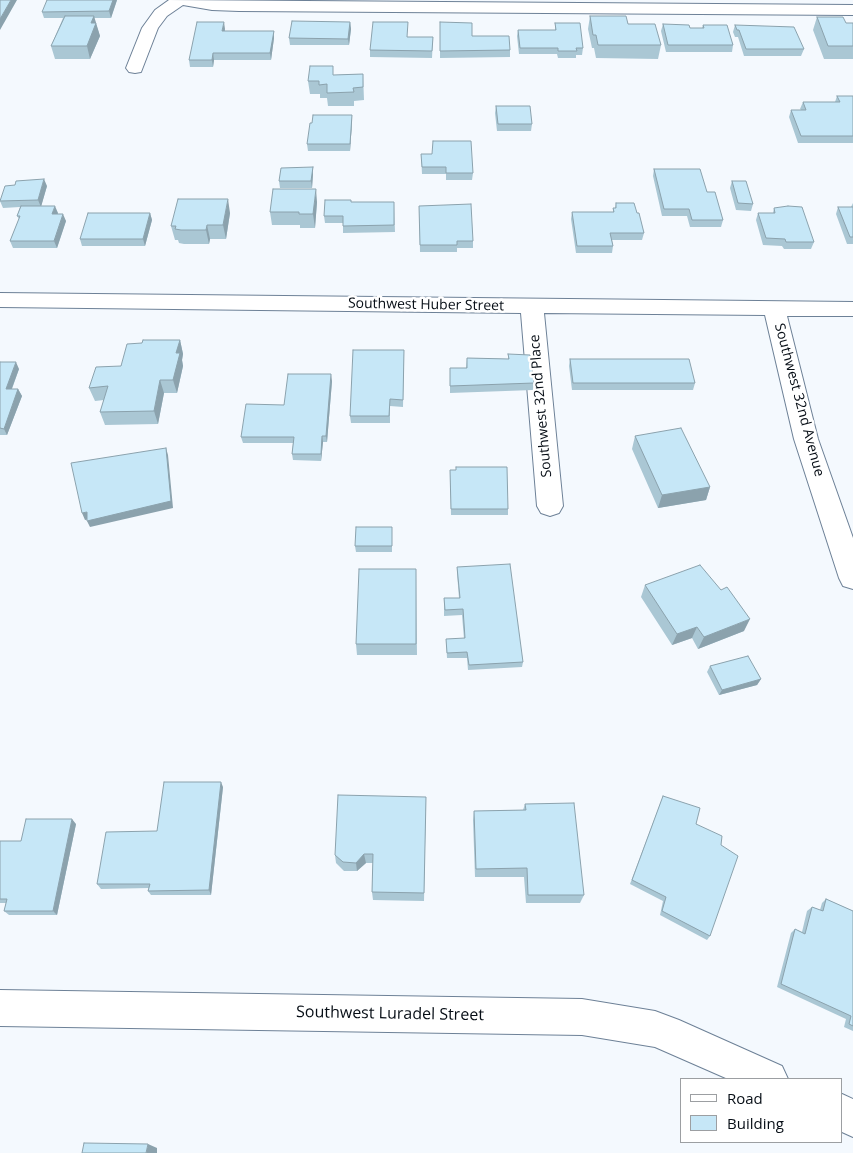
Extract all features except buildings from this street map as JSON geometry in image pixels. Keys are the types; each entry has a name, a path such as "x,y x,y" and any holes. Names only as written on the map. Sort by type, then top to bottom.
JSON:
{"street":[{"path":"135,68 150,28 161,13 180,0 212,5 239,6 645,4 853,10"},
{"name":"Southwest Huber Street","path":"0,300 853,309"},
{"name":"Southwest 32nd Place","path":"532,306 550,506"},
{"name":"Southwest 32nd Avenue","path":"774,308 806,439 853,578"},
{"name":"Southwest Luradel Street","path":"0,1008 582,1017 655,1029 767,1078"}]}
